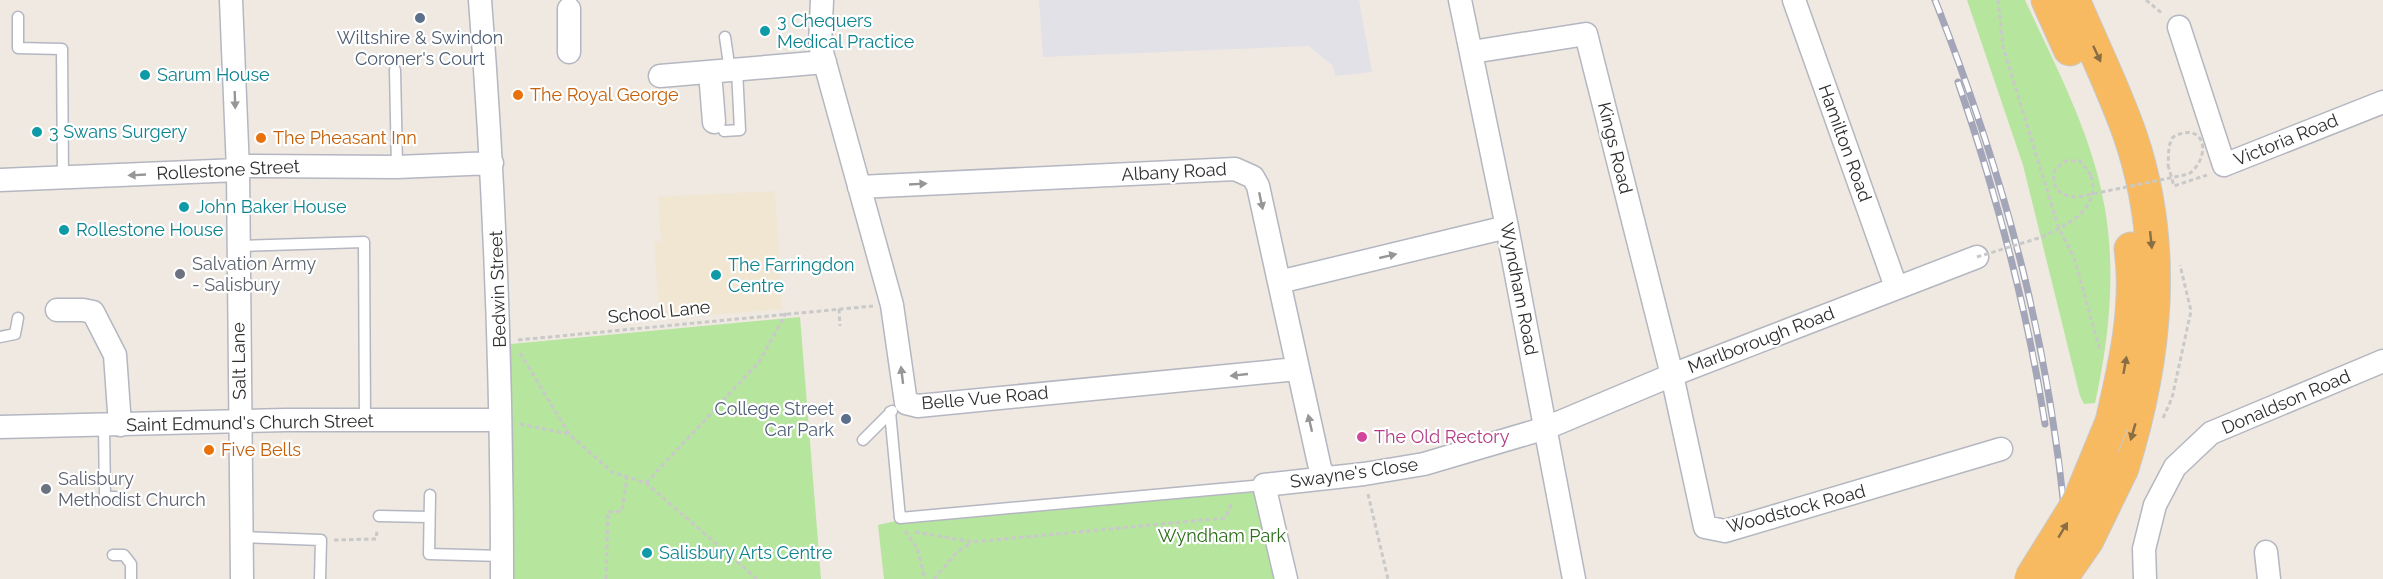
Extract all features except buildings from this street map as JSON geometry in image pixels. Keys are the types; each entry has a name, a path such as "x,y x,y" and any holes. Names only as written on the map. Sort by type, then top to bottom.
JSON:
{"highway":[{"path":"2031,579 2079,502 2112,422 2126,366 2131,324 2132,258 2112,145 2048,0"},
{"path":"2060,579 2096,524 2122,468 2148,370 2155,299 2154,266 2144,191 2130,135 2073,0"}],"street":[{"name":"Salt Lane","path":"231,0 238,170 242,579"},
{"name":"Bedwin Street","path":"480,0 492,163 500,342 502,579"},
{"name":"Belle Vue Road","path":"822,0 820,45 892,305 898,408 1297,369"},
{"name":"Wyndham Road","path":"1460,0 1507,227 1574,579"},
{"name":"Hamilton Road","path":"1794,0 1896,287"},
{"path":"569,9 569,52"},
{"name":"Victoria Road","path":"2179,27 2224,165 2383,102"},
{"name":"Kings Road","path":"1472,52 1586,34 1672,375"},
{"path":"660,76 825,62"},
{"path":"719,127 726,71"},
{"name":"Rollestone Street","path":"0,180 238,170 247,166 397,167 492,163"},
{"name":"Albany Road","path":"859,187 1235,169 1253,177 1258,186 1279,282"},
{"path":"1325,477 1320,468 1279,282 1507,227"},
{"name":"Marlborough Road","path":"1546,428 1672,375 1977,257"},
{"path":"57,310 93,312 106,342 115,355 112,426"},
{"name":"Donaldson Road","path":"2145,579 2144,549 2155,505 2175,467 2211,433 2383,361"},
{"name":"Woodstock Road","path":"1672,375 1705,527 1725,531 2001,449"},
{"name":"Saint Edmund's Church Street","path":"0,428 365,420 500,420"},
{"name":"Swayne's Close","path":"1264,485 1364,474 1451,457 1546,428"},
{"path":"1264,485 1286,579"},
{"path":"2266,552 2269,579"}],"lane":[{"path":"18,16 18,48 62,49 63,179"},
{"path":"725,38 726,71"},
{"path":"395,70 397,167"},
{"path":"237,246 364,242 365,420"},
{"path":"0,337 15,334 18,318"},
{"path":"863,440 898,408"},
{"path":"898,408 900,518 1264,485"},
{"path":"105,497 112,426"},
{"path":"430,495 429,554 502,556"},
{"path":"379,516 429,517"},
{"path":"242,537 321,540 320,579"},
{"path":"113,555 124,555 131,564 131,579"}],"path":[{"path":"1998,0 2003,47 2059,228 2074,257 2102,358"},
{"path":"1977,257 2042,237 2082,215 2090,200 2093,182 2091,175 2080,161 2066,161 2055,170 2054,183 2058,192 2066,197 2078,197 2189,174 2199,166 2204,156 2201,140 2196,135 2188,133 2173,137 2169,146 2168,165 2174,186 2209,174 2224,165"},
{"name":"School Lane","path":"569,434 513,341 786,313 892,305"},
{"path":"839,309 840,326"},
{"path":"646,483 759,362 786,313"},
{"path":"500,420 569,434 612,472 646,483 757,579"},
{"path":"1364,474 1388,579"},
{"path":"606,579 608,512 622,511 627,477"},
{"path":"925,579 917,548 904,529 972,542 1225,518 1239,486"},
{"path":"321,540 376,539"},
{"path":"934,579 957,552 972,542"}],"shaded area":[{"path":"1039,0 1359,0 1372,72 1335,76 1333,66 1309,46 1043,57"},
{"path":"775,191 782,309 660,319 654,242 661,241 658,197"}],"green space":[{"path":"1967,0 2025,0 2061,76 2092,155 2105,209 2110,257 2107,331 2095,403 2084,404 2080,396 2023,165"},
{"path":"800,317 821,579 512,579 511,344"},
{"name":"Wyndham Park","path":"1256,492 1274,579 884,579 878,525 896,521 901,523"}],"railway":[{"path":"1935,0 1986,143 2008,213 2026,284 2042,355 2054,428 2064,502 2070,579"},
{"path":"1958,82 1985,166 2020,294 2045,424"},
{"path":"2056,516 2061,579"}],"place":[{"name":"Wiltshire & Swindon Coroner's Court","path":"420,18"},
{"name":"3 Chequers Medical Practice","path":"765,31"},
{"name":"Sarum House","path":"145,75"},
{"name":"The Royal George","path":"518,95"},
{"name":"3 Swans Surgery","path":"37,132"},
{"name":"The Pheasant Inn","path":"261,138"},
{"name":"John Baker House","path":"184,207"},
{"name":"Rollestone House","path":"64,230"},
{"name":"Salvation Army - Salisbury","path":"180,274"},
{"name":"The Farringdon Centre","path":"716,275"},
{"name":"College Street Car Park","path":"846,419"},
{"name":"The Old Rectory","path":"1362,437"},
{"name":"Five Bells","path":"209,450"},
{"name":"Salisbury Methodist Church","path":"46,489"},
{"name":"Salisbury Arts Centre","path":"647,553"}]}
